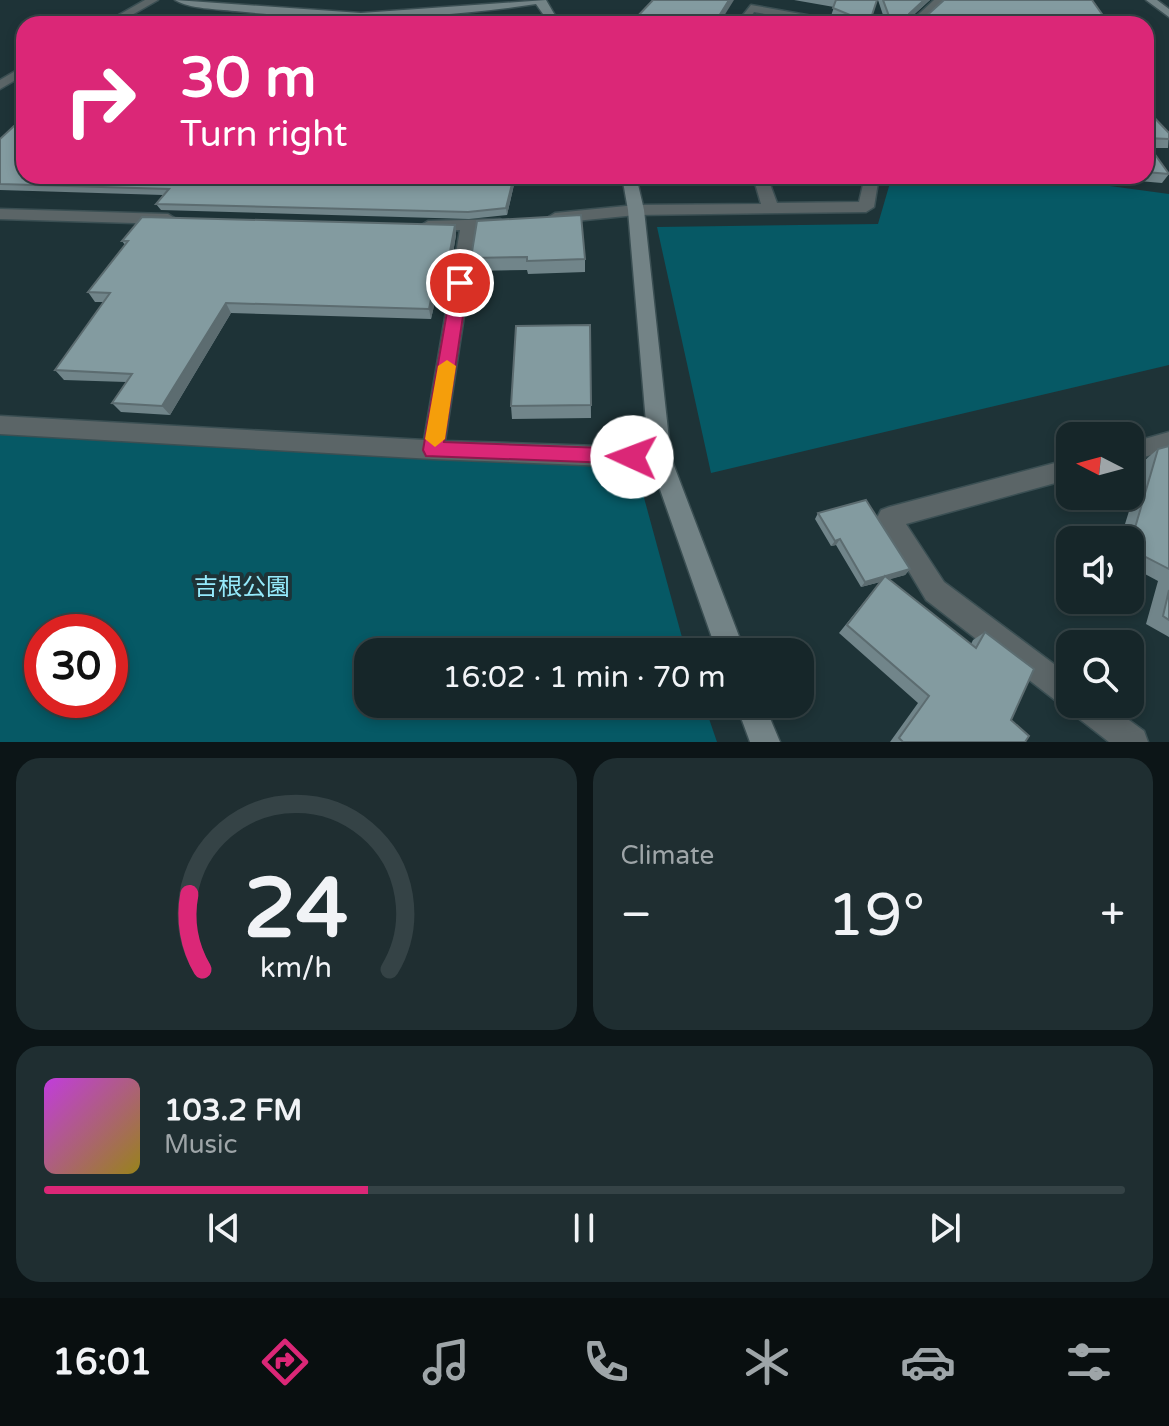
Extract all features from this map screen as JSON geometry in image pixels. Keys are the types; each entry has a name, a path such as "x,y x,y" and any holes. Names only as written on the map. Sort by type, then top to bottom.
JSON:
{"street":[{"path":"123,16 153,0"},
{"path":"180,0 262,13 362,16 441,13 540,0"},
{"path":"922,16 940,0"},
{"path":"1151,0 1169,14"},
{"path":"746,16 751,8 796,16"},
{"path":"631,184 636,210 660,458 726,638"},
{"path":"763,184 771,209"},
{"path":"545,219 636,210 866,207 870,184"},
{"path":"0,214 188,219"},
{"path":"406,226 469,227 515,223"},
{"path":"433,450 469,227"},
{"path":"0,425 433,450 660,458"},
{"path":"1144,448 1169,441"},
{"path":"1056,473 889,518 935,591 1056,683"},
{"path":"756,718 765,742"},
{"path":"1101,718 1133,742"}],"green space":[{"path":"890,184 1095,184 1169,194 1169,365 711,473 657,227 878,224"},
{"name":"吉根公園","path":"0,434 622,468 640,483 682,638 354,638 354,718 709,718 717,742 0,742"}],"building":[{"path":"653,0 729,0 719,16 638,16"},
{"path":"836,0 877,0 872,16 849,16 833,8"},
{"path":"883,0 924,0 909,16 889,16"},
{"path":"944,0 1092,0 1103,16 926,16"},
{"path":"1154,117 1169,133 1169,139 1154,138"},
{"path":"16,126 16,184 512,184 506,208 468,212 156,204 169,189 0,184 0,139"},
{"path":"1154,153 1169,174 1154,173"},
{"path":"581,215 585,259 527,261 527,257 471,258 477,221"},
{"path":"142,217 455,225 448,262 439,262 429,309 226,303 162,406 112,403 132,374 55,370 110,293 88,292 128,241 122,241"},
{"path":"590,325 591,405 511,406 516,326"},
{"path":"1169,446 1169,569 1144,556 1144,526 1136,526 1140,510 1144,510 1144,497 1158,449"},
{"path":"866,500 910,569 865,582 840,539 835,541 818,513"},
{"path":"885,576 976,648 985,632 1034,669 1011,720 1029,736 1025,742 903,742 899,738 929,696 847,625"},
{"path":"1169,590 1169,620 1163,616"}],"slow traffic":[{"path":"435,439 447,366"}],"route":[{"path":"460,283 433,450 632,457"}]}
